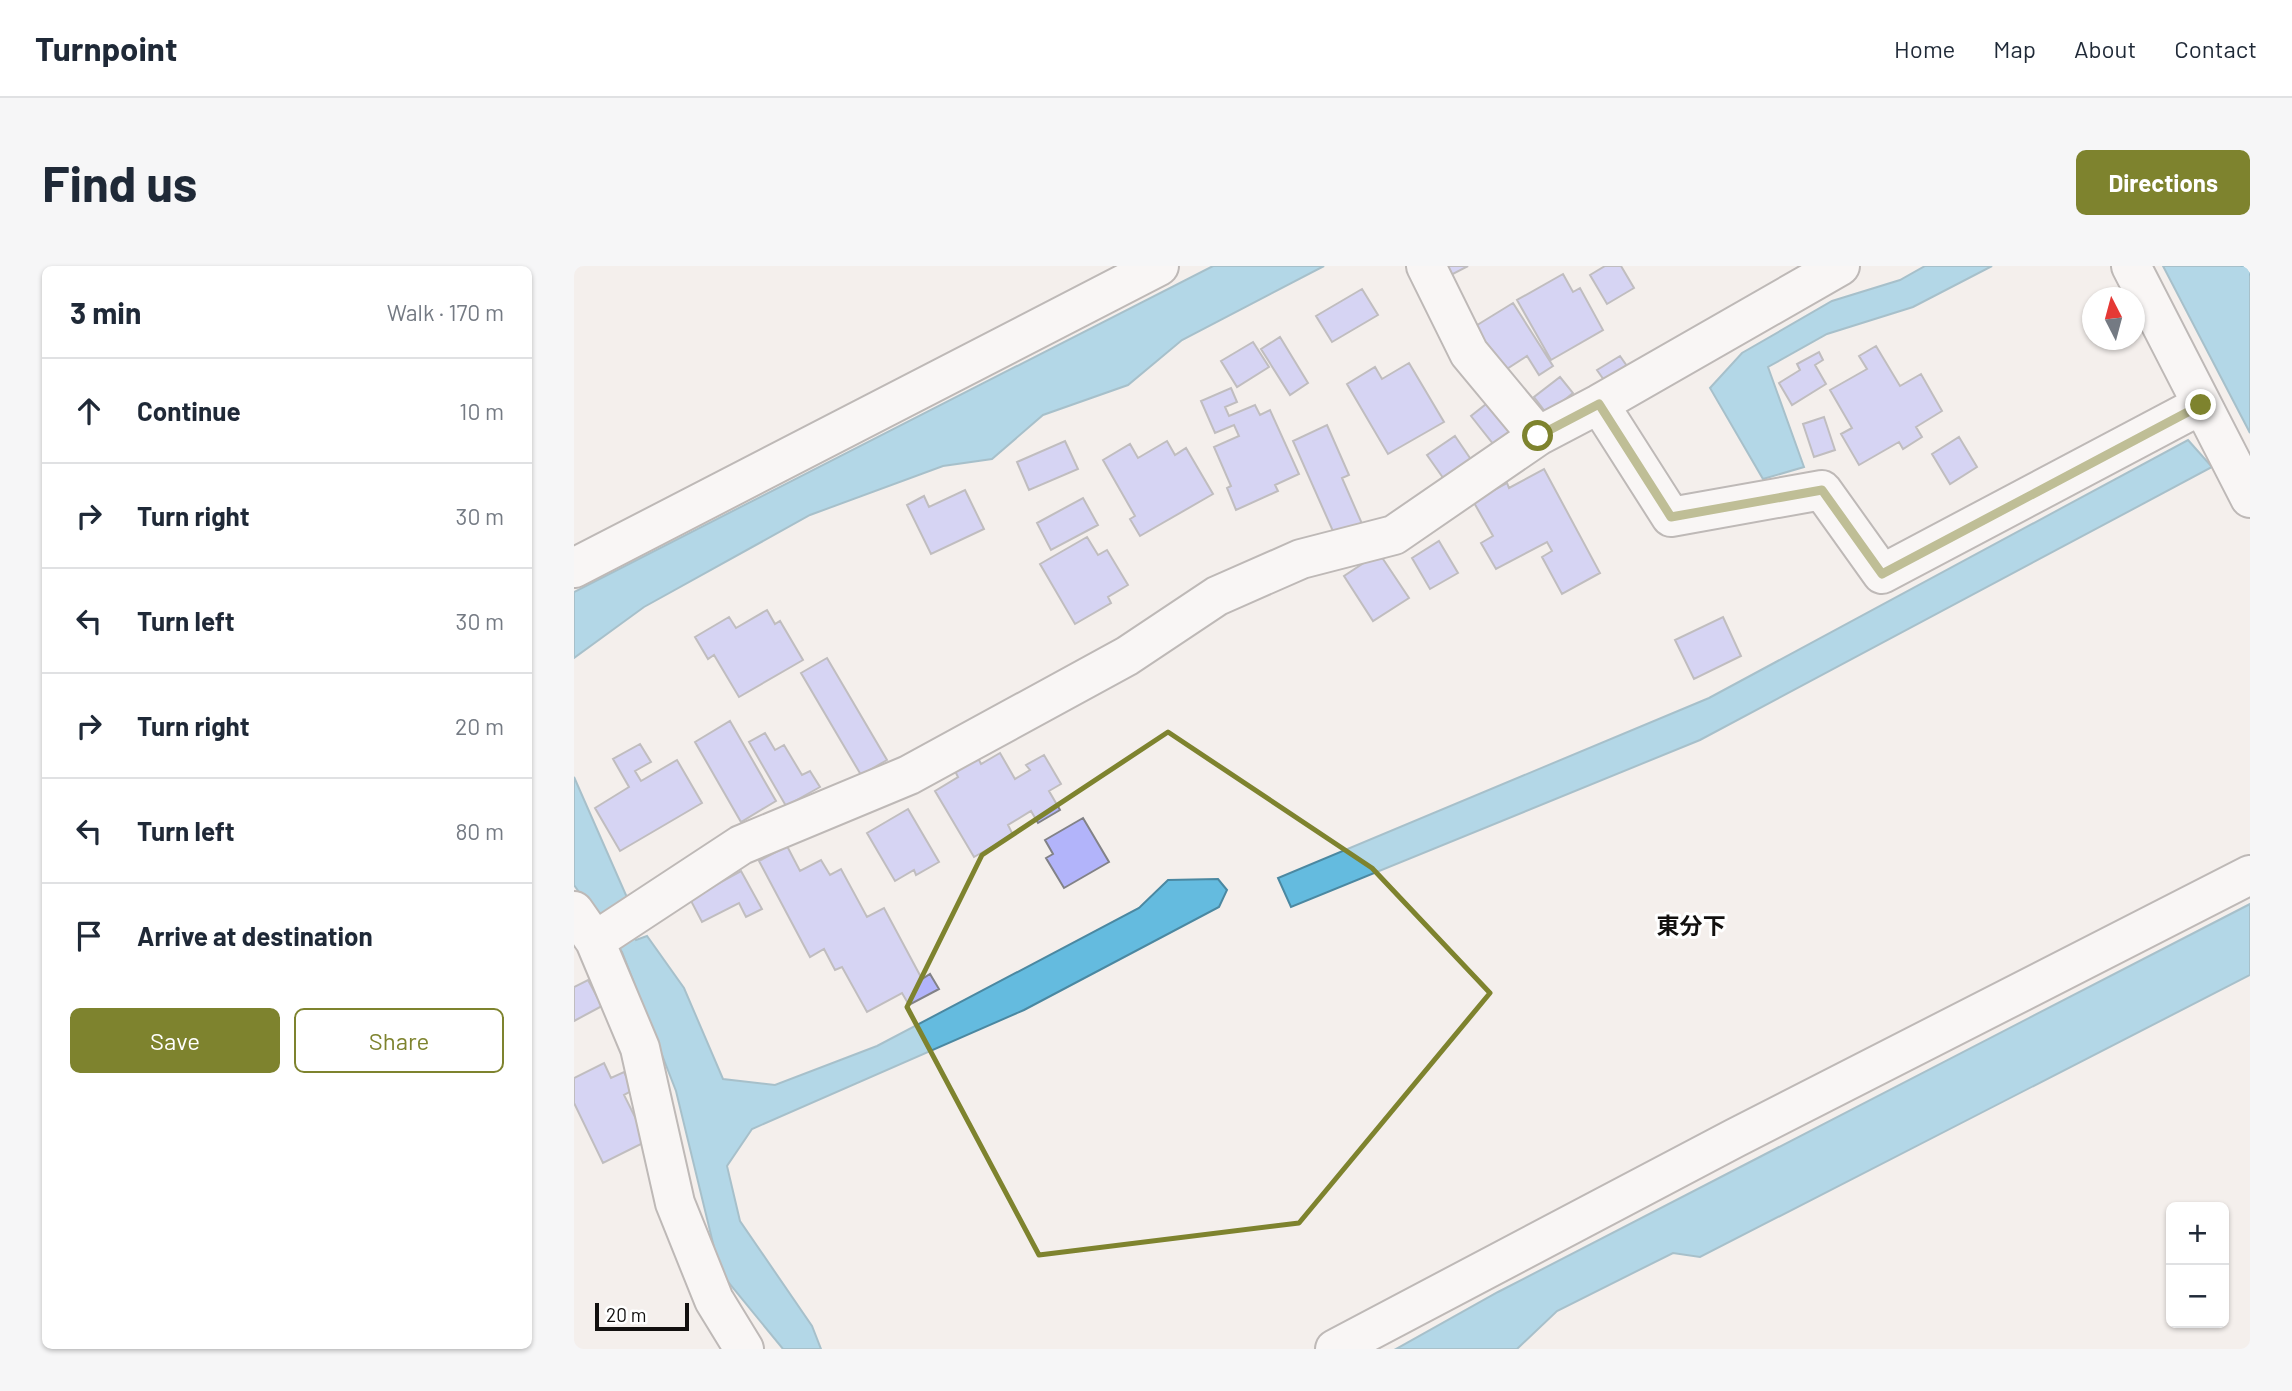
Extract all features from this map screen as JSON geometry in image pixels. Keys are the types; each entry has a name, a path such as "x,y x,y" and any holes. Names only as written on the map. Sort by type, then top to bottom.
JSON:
{"street":[{"path":"574,568 1159,266"},
{"path":"1426,266 1469,353 1538,436"},
{"path":"744,1349 714,1300 675,1203 640,1048 602,926 741,845 909,775 1127,656 1216,596 1301,559 1394,535 1538,436 1840,266"},
{"path":"2131,266 2250,498"},
{"path":"1599,404 1671,517 1822,490 1882,574 2201,405"},
{"path":"1335,1349 1735,1138 2250,876"}],"highlighted area":[{"path":"1168,732 1372,868 1490,993 1299,1223 1039,1255 907,1007 982,855"}],"water":[{"path":"1213,266 1324,266 1182,340 1128,385 1043,415 992,459 943,466 810,515 644,607 574,658 574,592"},
{"path":"1925,266 1992,266 1913,307 1827,334 1768,367 1804,467 1763,479 1710,388 1742,353 1832,301 1900,280"},
{"path":"2163,266 2248,266 2250,433"},
{"path":"2188,440 2212,467 1700,740 1291,907 1278,878 1709,698"},
{"path":"574,777 629,902 617,911 636,940 647,936 684,988 723,1079 775,1085 877,1046 1139,908 1168,880 1218,879 1227,890 1219,907 1024,1010 752,1129 727,1166 740,1221 812,1326 821,1349 783,1349 720,1272 676,1091 622,952 574,885"},
{"path":"2250,904 2250,975 1700,1257 1673,1253 1557,1311 1517,1349 1396,1349 1498,1292"}],"building":[{"path":"1446,266 1468,266 1451,275"},
{"path":"1605,266 1621,266 1634,288 1607,304 1590,275"},
{"path":"1563,274 1573,292 1580,288 1603,330 1551,360 1517,300"},
{"path":"1362,289 1378,315 1332,342 1316,316"},
{"path":"1513,303 1553,366 1539,375 1527,356 1502,372 1474,327"},
{"path":"1280,337 1308,383 1290,395 1261,349"},
{"path":"1253,342 1269,367 1237,387 1221,361"},
{"path":"1876,346 1900,386 1921,374 1942,411 1916,427 1922,437 1903,449 1899,442 1859,465 1841,434 1852,428 1830,390 1867,369 1859,356"},
{"path":"1819,352 1823,360 1815,365 1826,384 1792,405 1779,383 1800,370 1797,364"},
{"path":"1620,356 1629,369 1606,383 1597,370"},
{"path":"1409,363 1444,422 1388,454 1347,384 1375,367 1382,379"},
{"path":"1560,377 1573,393 1547,414 1534,397"},
{"path":"1231,388 1237,402 1225,407 1229,416 1255,405 1260,415 1270,410 1299,474 1275,485 1278,491 1236,510 1227,488 1231,486 1214,447 1239,436 1234,425 1215,433 1201,401"},
{"path":"1490,401 1513,430 1494,445 1471,416"},
{"path":"1824,417 1835,450 1814,457 1803,424"},
{"path":"1327,425 1349,475 1342,478 1363,526 1336,538 1293,441"},
{"path":"1455,436 1474,464 1446,482 1427,455"},
{"path":"1959,437 1977,467 1950,484 1932,454"},
{"path":"1065,441 1078,469 1029,490 1017,462"},
{"path":"1167,441 1175,455 1186,448 1213,494 1140,536 1130,519 1135,516 1103,460 1130,444 1138,458"},
{"path":"1544,469 1600,573 1562,594 1542,557 1552,551 1547,542 1496,569 1481,543 1493,536 1473,501 1507,483 1509,488"},
{"path":"965,490 984,529 931,554 907,505 924,496 929,507"},
{"path":"1083,498 1098,525 1051,550 1037,523"},
{"path":"1087,537 1098,555 1107,550 1128,585 1108,597 1111,603 1075,624 1040,564"},
{"path":"1439,541 1458,573 1430,589 1412,558"},
{"path":"1379,553 1409,598 1373,621 1344,576"},
{"path":"767,610 775,624 780,621 803,660 739,697 714,655 708,659 695,637 729,617 736,628"},
{"path":"1723,617 1741,656 1694,679 1675,640"},
{"path":"827,658 887,760 861,775 801,673"},
{"path":"730,721 776,801 741,822 695,742"},
{"path":"765,733 775,750 784,745 802,775 810,771 820,787 786,806 749,742"},
{"path":"640,744 651,762 635,771 641,781 677,760 702,803 620,851 595,808 629,787 613,759"},
{"path":"1000,753 1015,779 1030,770 1026,765 1044,755 1061,784 1049,791 1060,810 1038,823 1031,811 1008,825 1013,835 974,857 935,791 958,777 954,769 977,756 981,764"},
{"path":"908,809 939,862 916,875 914,870 895,881 867,833"},
{"path":"1083,818 1109,862 1064,888 1046,858 1053,854 1045,840"},
{"path":"787,846 800,871 821,860 830,875 841,869 867,917 884,908 922,979 930,974 939,989 909,1005 902,993 867,1012 842,967 835,970 824,949 810,957 759,861"},
{"path":"741,871 762,909 746,917 739,903 702,922 690,899"},
{"path":"588,980 602,1006 574,1021 574,987"},
{"path":"604,1063 611,1078 624,1072 633,1090 624,1095 647,1141 603,1163 574,1103 574,1078"}],"district":[{"name":"東分下","path":"1691,926"}],"route":[{"path":"1538,436 1599,404 1671,517 1822,490 1882,574 2201,405"}]}
